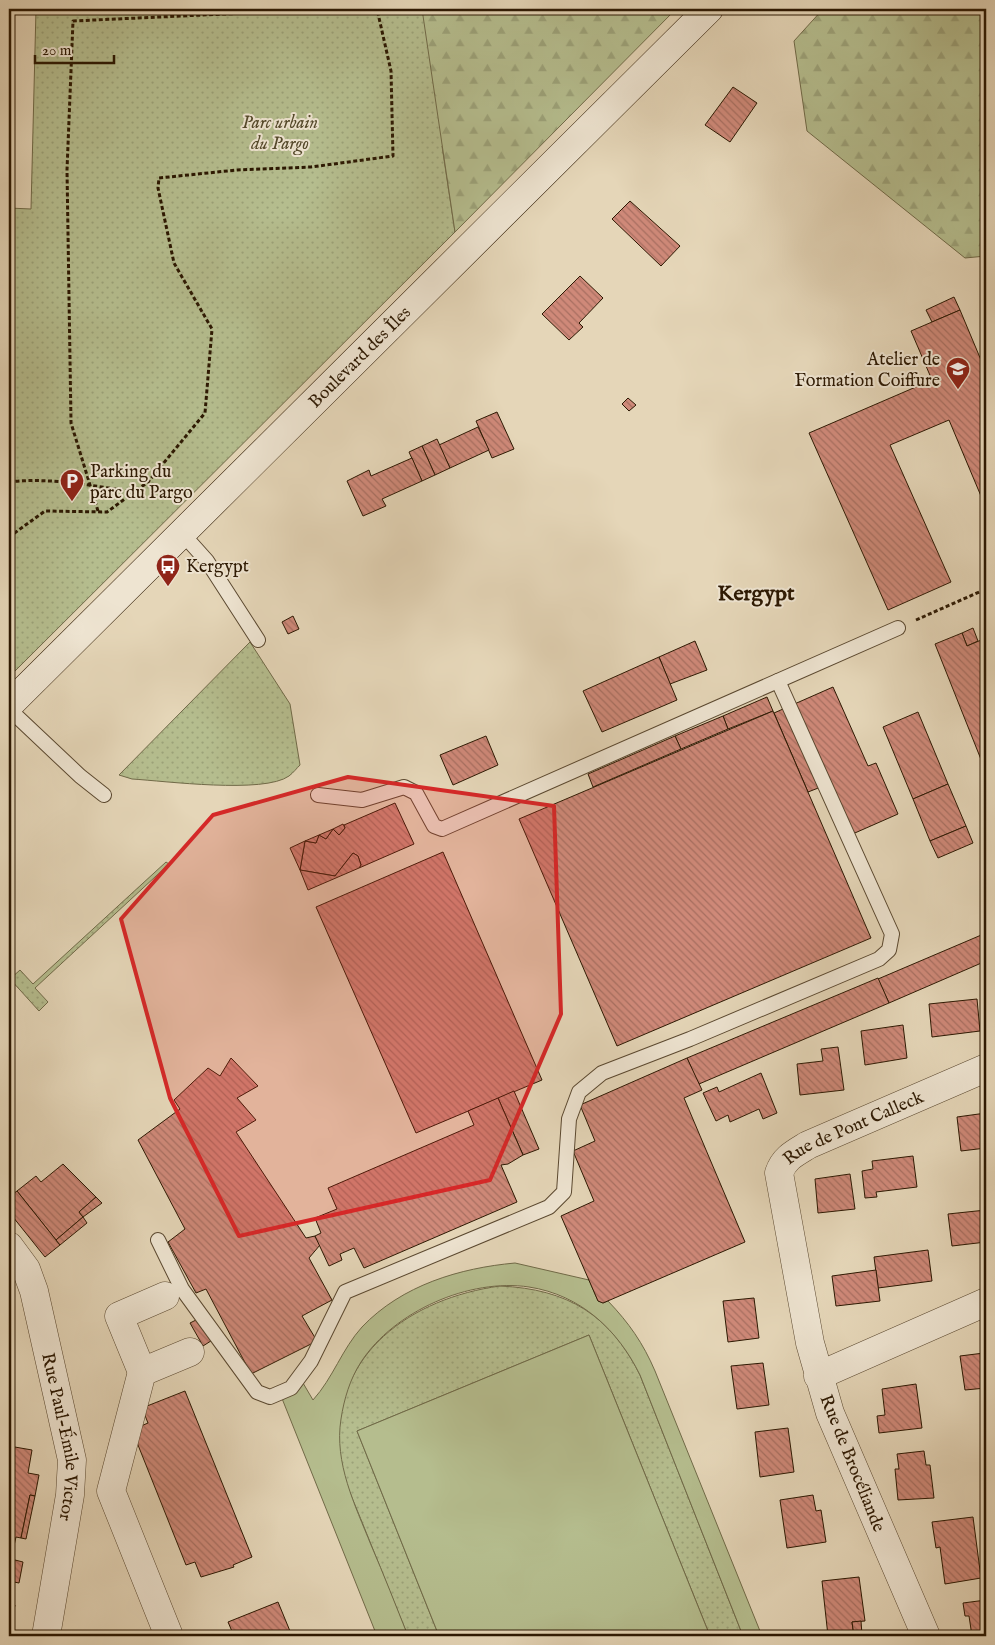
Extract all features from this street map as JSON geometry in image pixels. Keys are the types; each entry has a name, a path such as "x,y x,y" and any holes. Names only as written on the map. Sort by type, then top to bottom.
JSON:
{"street":[{"name":"Boulevard des Îles","path":"9,705 709,9"},
{"name":"Rue de Pont Calleck","path":"818,1376 780,1185 779,1173 782,1164 792,1154 808,1146 986,1068"},
{"name":"Rue Paul-Émile Victor","path":"9,1246 26,1269 34,1291 72,1460 66,1521 46,1636"},
{"path":"165,1296 119,1316 142,1372 111,1490 169,1636"},
{"name":"Rue de Brocéliande","path":"926,1636 830,1413 818,1376 986,1302"},
{"path":"142,1372 190,1352"}],"lane":[{"path":"181,532 207,561 258,640"},
{"path":"318,795 362,800 404,787 416,793 434,826 442,829 898,628"},
{"path":"158,1240 182,1289 257,1392 270,1397 291,1388 312,1361 345,1292 550,1207 564,1192 569,1118 579,1092 602,1073 717,1028 867,964 889,950 892,934 887,920 778,681"},
{"path":"9,709 80,776 104,795"}],"path":[{"path":"98,511 71,423 67,170 73,21 333,9"},
{"path":"9,537 45,511 107,512 148,482 205,413 212,329 174,263 158,188 159,178 237,170 311,167 393,156 391,71 377,9"},
{"path":"9,482 23,480 134,492"},
{"path":"898,628 986,589"}],"highlighted area":[{"path":"348,777 554,806 561,1014 490,1180 239,1236 170,1098 121,919 213,815"}],"green space":[{"name":"Parc urbain du Pargo","path":"36,9 586,9 442,146 455,232 9,677 9,208 31,209"},
{"path":"422,9 676,9 455,232"},
{"path":"823,9 986,9 986,256 965,258 807,131 794,41"},
{"path":"250,642 290,704 300,765 289,776 259,784 190,784 132,779 119,775"},
{"path":"166,862 169,864 35,988 48,1002 39,1011 10,979 20,970 33,984"},
{"path":"515,1263 589,1280 598,1301 603,1303 608,1301 635,1334 646,1351 655,1371 762,1636 743,1636 640,1375 621,1343 596,1317 581,1306 565,1298 548,1291 529,1287 506,1286 482,1288 459,1293 413,1313 375,1344 361,1362 351,1382 341,1419 340,1452 343,1468 347,1484 408,1636 377,1636 281,1396 303,1383 313,1400 362,1327 395,1300 433,1281 453,1274 494,1265"},
{"path":"500,1286 524,1288 546,1293 584,1309 615,1336 628,1354 640,1375 743,1636 710,1636 589,1335 357,1431 439,1636 408,1636 353,1500 341,1462 339,1452 340,1417 348,1386 363,1359 384,1336 408,1318 437,1303 467,1293"},
{"path":"589,1335 710,1636 439,1636 357,1431"}],"building":[{"path":"733,87 757,103 730,142 705,125"},
{"path":"630,201 680,246 661,266 612,219"},
{"path":"580,276 603,298 579,323 583,327 569,340 542,314"},
{"path":"954,297 960,310 932,322 926,310"},
{"path":"960,310 986,372 986,508 949,420 890,445 951,582 888,610 809,433 932,380 911,331"},
{"path":"628,398 636,405 629,411 622,404"},
{"path":"497,412 514,449 492,458 476,421"},
{"path":"478,427 489,450 450,468 439,445"},
{"path":"437,439 450,468 435,475 422,446"},
{"path":"422,446 435,475 422,481 409,452"},
{"path":"412,458 422,481 382,499 386,506 363,516 347,481 369,470 371,476"},
{"path":"293,616 299,629 288,634 282,622"},
{"path":"973,628 978,641 967,646 962,633"},
{"path":"962,633 967,646 986,638 986,772 935,644"},
{"path":"695,641 707,670 670,684 659,657"},
{"path":"659,657 677,700 602,732 583,691"},
{"path":"833,687 868,766 876,763 898,814 848,836 826,785 808,792 774,713"},
{"path":"767,697 773,711 728,729 723,716"},
{"path":"773,711 871,938 617,1046 519,819"},
{"path":"918,712 948,784 913,799 883,727"},
{"path":"723,716 728,729 681,749 675,736"},
{"path":"486,736 498,765 453,785 440,755"},
{"path":"675,736 681,749 593,787 588,774"},
{"path":"948,784 966,826 930,841 913,799"},
{"path":"395,803 414,844 359,868 361,865 358,856 353,853 335,876 300,870 305,841 316,843 319,835 326,839 333,829 339,835 345,828 344,825"},
{"path":"343,824 345,828 339,835 333,829"},
{"path":"966,826 973,843 938,858 930,841"},
{"path":"333,829 326,839 319,835"},
{"path":"319,835 316,843 305,841"},
{"path":"305,841 300,870 290,848"},
{"path":"443,852 542,1080 416,1133 316,907"},
{"path":"353,853 358,856 361,865 359,868 308,890 300,870 335,876"},
{"path":"986,933 986,961 889,1003 878,979"},
{"path":"878,978 889,1003 699,1084 697,1081 687,1058"},
{"path":"977,999 980,1031 932,1037 929,1004"},
{"path":"903,1025 907,1058 865,1065 861,1031"},
{"path":"838,1047 844,1090 800,1095 797,1064 823,1061 821,1049"},
{"path":"231,1058 258,1086 237,1098 256,1120 236,1132 306,1238 315,1236 320,1245 309,1258 332,1300 302,1316 317,1341 251,1374 206,1289 196,1293 168,1242 185,1229 138,1140 180,1109 174,1100 208,1068 220,1076"},
{"path":"687,1058 702,1090 684,1098 745,1242 603,1303 598,1301 561,1216 594,1201 573,1151 595,1141 580,1105"},
{"path":"761,1073 777,1113 763,1119 759,1109 730,1122 728,1115 716,1121 703,1093 717,1087 719,1092"},
{"path":"514,1091 539,1149 523,1155 498,1098"},
{"path":"498,1098 523,1155 508,1164 501,1165 517,1202 364,1268 354,1248 340,1254 342,1260 329,1266 315,1236 321,1233 315,1218 337,1209 328,1188 474,1125 468,1111"},
{"path":"986,1113 986,1148 961,1151 957,1117"},
{"path":"913,1156 917,1187 876,1192 877,1197 865,1198 862,1171 873,1169 872,1161"},
{"path":"63,1164 96,1197 79,1212 83,1217 56,1240 17,1191 36,1176 41,1182"},
{"path":"850,1174 855,1209 818,1213 815,1179"},
{"path":"17,1191 60,1245 45,1257 9,1212 9,1197"},
{"path":"96,1197 102,1203 83,1217 79,1212"},
{"path":"986,1210 986,1242 952,1246 948,1214"},
{"path":"83,1217 87,1223 60,1245 56,1240"},
{"path":"928,1250 932,1281 878,1288 874,1257"},
{"path":"876,1270 880,1301 836,1306 832,1276"},
{"path":"754,1298 759,1338 728,1342 723,1301"},
{"path":"202,1317 214,1339 203,1346 190,1323"},
{"path":"983,1350 986,1350 986,1388 965,1390 960,1356 984,1353"},
{"path":"763,1363 769,1405 737,1409 731,1366"},
{"path":"916,1384 922,1428 879,1433 877,1416 885,1415 882,1389"},
{"path":"185,1391 252,1557 233,1565 234,1567 201,1577 195,1562 186,1565 132,1430 148,1423 142,1408"},
{"path":"788,1428 794,1472 760,1477 755,1432"},
{"path":"9,1446 32,1450 28,1473 39,1475 35,1496 30,1495 21,1538 16,1537 11,1559 23,1562 19,1583 9,1581"},
{"path":"924,1451 926,1465 930,1465 934,1498 898,1500 895,1469 899,1469 897,1454"},
{"path":"30,1495 35,1496 26,1539 21,1538"},
{"path":"813,1495 816,1511 821,1510 826,1542 787,1548 780,1500"},
{"path":"973,1517 981,1578 945,1584 940,1547 936,1548 932,1522"},
{"path":"859,1577 865,1621 852,1622 854,1636 828,1636 822,1581"},
{"path":"986,1600 986,1636 972,1636 969,1616 965,1616 963,1603"},
{"path":"278,1602 292,1636 234,1636 228,1622"},
{"path":"9,1603 15,1605 11,1625 9,1625"},
{"path":"861,1621 862,1635 854,1636 852,1622"}],"place":[{"name":"Atelier de Formation Coiffure","path":"958,390"},
{"name":"Parking du parc du Pargo","path":"72,502"},
{"name":"Kergypt","path":"168,587"}],"district":[{"name":"Kergypt","path":"756,592"}]}
